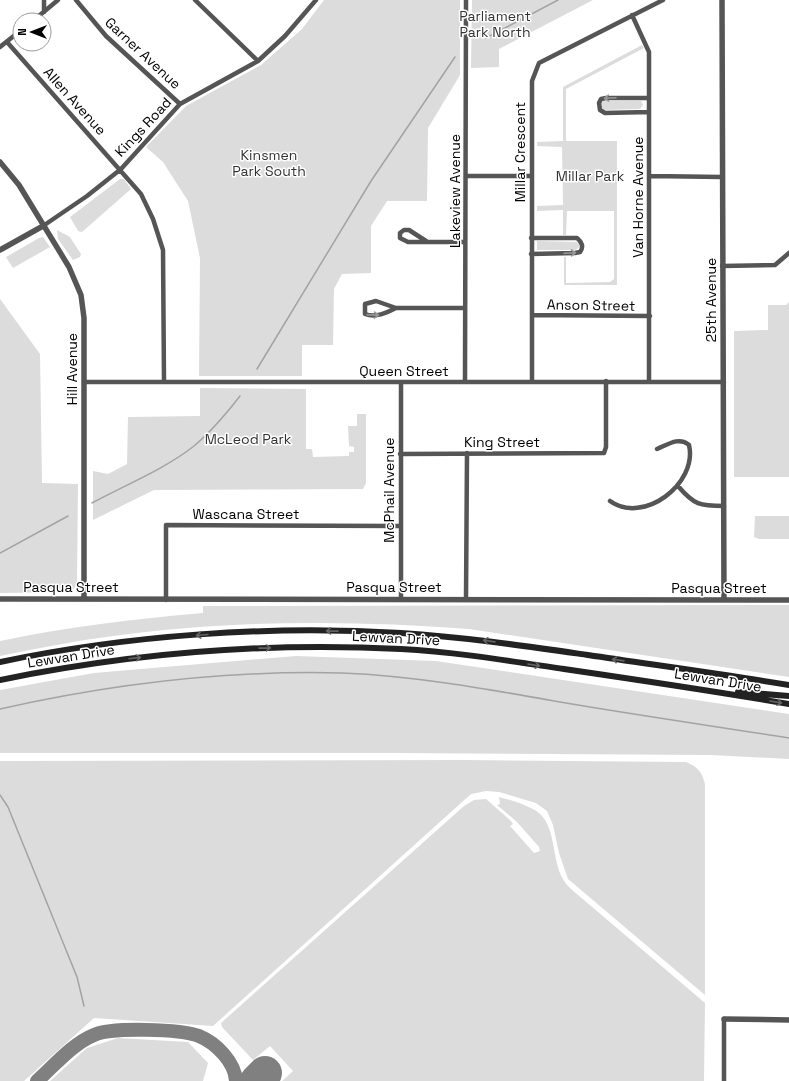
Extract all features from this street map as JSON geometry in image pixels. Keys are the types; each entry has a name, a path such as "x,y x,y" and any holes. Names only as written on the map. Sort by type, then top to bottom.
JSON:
{"main road":[{"name":"Lewvan Drive","path":"0,662 80,647 204,635 310,630 364,631 468,638 789,685"},
{"name":"Lewvan Drive","path":"0,680 44,671 161,655 257,648 309,647 402,649 474,656 789,704"},
{"path":"696,689 789,696"}],"street":[{"path":"44,0 44,12"},
{"path":"44,12 58,0"},
{"name":"Garner Avenue","path":"76,0 106,36 180,104"},
{"path":"195,0 258,61"},
{"path":"308,0 314,2"},
{"name":"Lakeview Avenue","path":"465,381 466,0"},
{"name":"Millar Crescent","path":"532,381 532,81 539,63 663,0"},
{"name":"25th Avenue","path":"722,0 724,600"},
{"name":"Kings Road","path":"0,250 43,226 88,196 121,169 180,104 258,61 285,36 314,2"},
{"name":"Van Horne Avenue","path":"632,15 649,52 649,382"},
{"path":"0,47 12,37"},
{"name":"Allen Avenue","path":"6,42 121,169 141,194 153,219 163,250 164,381"},
{"path":"649,98 606,98 601,99 599,103 600,110 605,113 649,112"},
{"name":"Hill Avenue","path":"0,162 19,185 69,267 81,294 84,318 84,599"},
{"path":"466,176 531,176"},
{"path":"650,176 722,177"},
{"path":"426,241 409,230 404,230 400,233 400,238 404,242 465,242"},
{"path":"531,238 577,238 582,244 582,249 580,252 575,253 531,254"},
{"path":"722,266 775,265 789,253"},
{"path":"396,308 376,316 365,314 364,308 365,304 376,301 384,302 396,308 465,308"},
{"name":"Anson Street","path":"532,315 650,316"},
{"name":"King Street","path":"400,454 604,452 606,447 606,381"},
{"name":"Queen Street","path":"84,382 724,382"},
{"name":"McPhail Avenue","path":"401,382 401,599"},
{"path":"610,501 618,507 636,508 660,500 678,486 687,469 690,458 689,444 679,440 657,449"},
{"path":"466,599 467,453"},
{"path":"678,486 687,496 698,504 724,506"},
{"name":"Wascana Street","path":"166,600 166,525 400,526"},
{"name":"Pasqua Street","path":"0,599 789,600"},
{"path":"724,1081 724,1019 789,1020"}],"green space":[{"name":"Kinsmen Park South","path":"324,0 460,0 460,75 428,128 427,201 387,201 371,226 371,273 342,274 334,289 333,345 302,345 302,376 199,376 200,258 188,201 163,162 146,147 186,106 261,65 302,29"},
{"name":"Parliament Park North","path":"472,0 593,0 499,49 499,67 471,68"},
{"name":"Millar Park","path":"642,45 644,48 566,89 566,141 617,141 617,285 564,285 564,257 566,257 566,283 610,282 614,279 614,211 567,211 566,235 563,235 563,210 537,211 537,206 563,205 562,147 537,146 537,142 563,141 563,87"},
{"path":"603,101 641,101 643,105 640,109 602,110 600,104"},
{"path":"120,179 124,179 131,189 82,232 78,231 70,217"},
{"path":"57,230 70,237 81,254 80,257 73,260 58,239"},
{"path":"43,237 50,247 13,268 6,257"},
{"path":"537,241 577,242 580,246 576,250 537,250"},
{"path":"0,299 40,354 42,483 78,484 77,584 71,592 0,593"},
{"path":"789,302 789,477 734,477 734,331 768,330 768,305 786,305"},
{"name":"McLeod Park","path":"200,388 306,389 306,449 312,449 313,457 349,456 349,452 354,452 354,447 349,446 348,426 357,426 357,414 366,414 366,483 363,489 154,490 93,520 93,471 108,474 127,464 128,417 200,416"},
{"path":"755,516 789,516 789,539 759,539 754,537"},
{"path":"789,605 789,677 469,629 380,624 291,623 202,627 99,638 0,656 0,641 101,624 203,613 203,606"},
{"path":"296,656 436,661 789,714 789,759 711,755 0,753 0,690 94,673"},
{"path":"465,760 686,762 694,766 701,773 705,784 705,995 568,879 559,853 553,825 547,811 536,803 499,792 486,791 471,794 213,1026 94,1018 24,1081 0,1081 0,761"},
{"path":"499,797 527,806 541,815 546,821 552,837 560,872 571,889 705,1003 704,1081 282,1081 293,1071 270,1046 253,1060 222,1027 221,1023 464,806 474,800 486,799 511,821 513,824 510,826 534,853 540,851 539,847 517,822 497,805 500,804"},
{"path":"118,1038 188,1042 208,1063 203,1081 50,1081 87,1048"}],"waterway":[{"path":"486,38 558,0"},
{"path":"257,369 371,181 455,57"},
{"path":"92,503 158,469 183,454 201,440 213,428 240,396"},
{"path":"0,553 68,516"},
{"path":"0,709 84,692 170,680 256,674 342,673 397,677 451,684 789,738"},
{"path":"0,795 8,807 77,977 84,1006"}],"taxiway":[{"path":"37,1081 64,1056 86,1039 103,1032 130,1030 162,1030 199,1036 212,1043 224,1054 232,1067 236,1081"}],"runway":[{"path":"257,1081 265,1073"}]}
